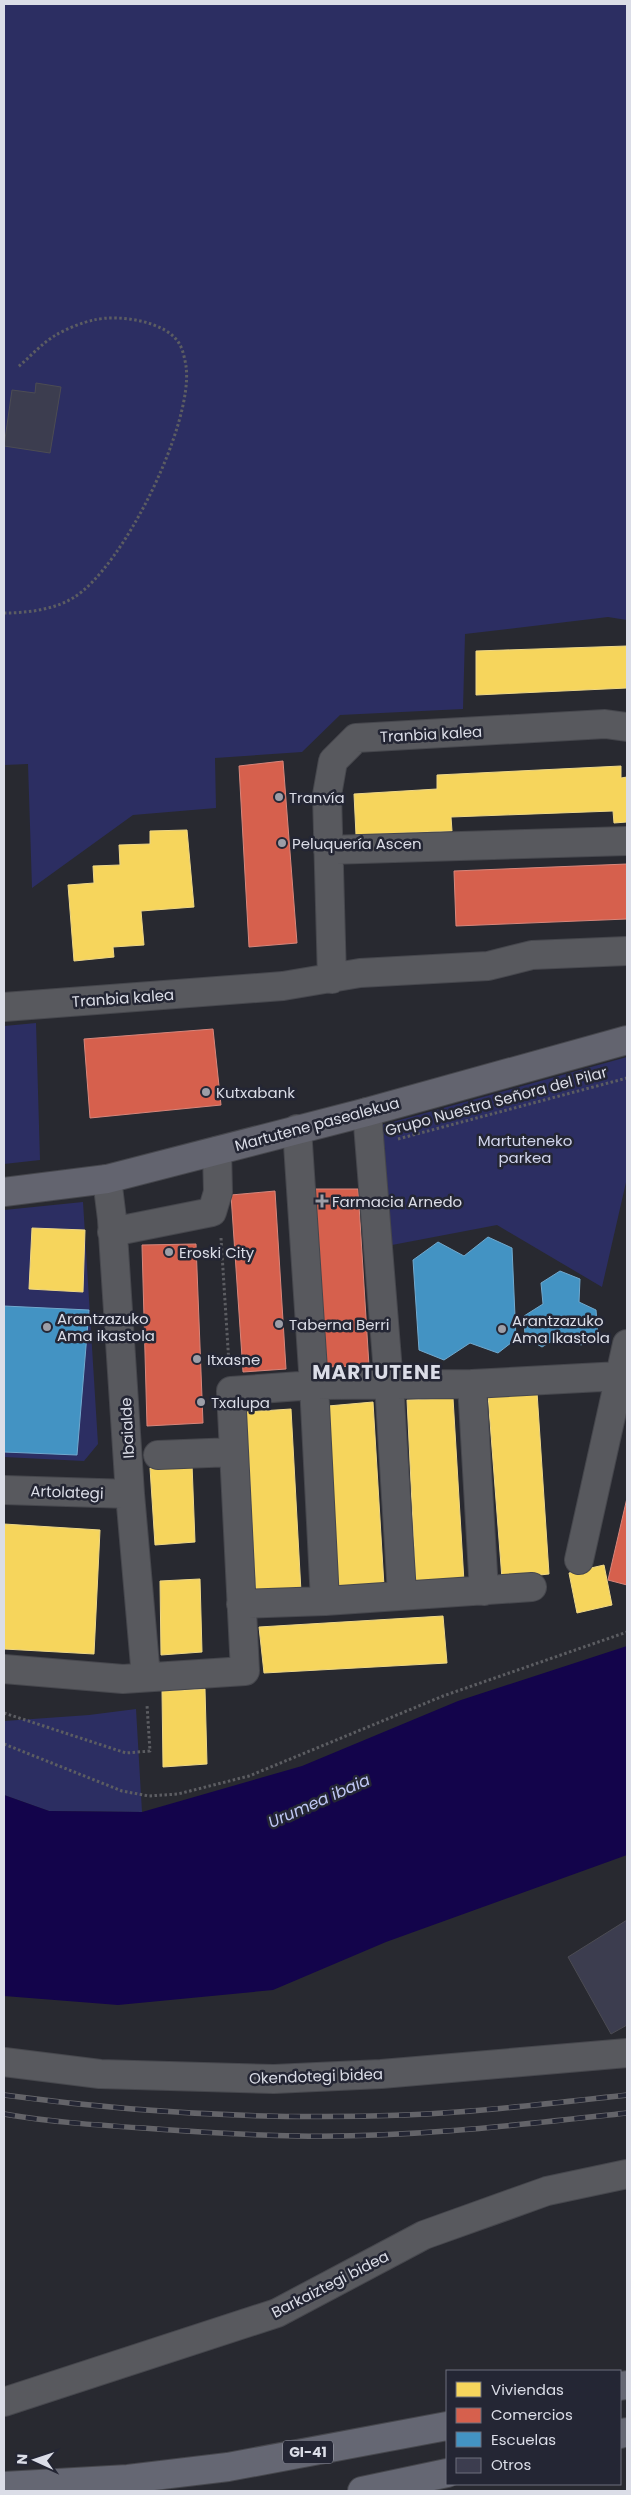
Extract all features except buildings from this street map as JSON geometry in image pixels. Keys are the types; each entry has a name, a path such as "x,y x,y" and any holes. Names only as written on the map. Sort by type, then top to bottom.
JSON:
{"highway":[{"name":"GI-41","path":"4,2486 128,2479 228,2467 446,2426"},
{"path":"362,2491 446,2473"}],"main road":[{"name":"Martutene pasealekua","path":"4,1192 107,1178 367,1112 627,1040"}],"street":[{"name":"Tranbia kalea","path":"332,979 327,795 333,761 356,738 605,724 627,728"},
{"path":"328,850 627,841"},
{"name":"Tranbia kalea","path":"4,1007 283,986 360,973 488,966 532,955 627,951"},
{"path":"367,1112 402,1594"},
{"path":"297,1129 314,1385 325,1601"},
{"path":"112,1232 212,1212 218,1192 217,1150"},
{"name":"Ibaialde","path":"107,1178 130,1494 146,1677"},
{"path":"579,1560 627,1344"},
{"path":"4,1669 123,1679 245,1671 231,1391 314,1385 472,1384 620,1376"},
{"path":"472,1384 484,1591"},
{"path":"158,1455 234,1452"},
{"name":"Artolategi","path":"4,1490 130,1494"},
{"path":"241,1604 325,1601 402,1594 532,1587"},
{"name":"Okendotegi bidea","path":"4,2062 100,2074 274,2079 381,2074 627,2053"},
{"name":"Barkaiztegi bidea","path":"4,2402 277,2313 424,2235 547,2191 627,2174"}],"path":[{"path":"4,613 48,608 73,598 91,583 114,555 137,519 167,459 186,393 186,367 180,344 162,327 124,318 95,319 56,335 18,367"},
{"name":"Grupo Nuestra Señora del Pilar","path":"370,1146 627,1078"},
{"path":"212,1212 221,1233 231,1391"},
{"path":"4,1744 122,1791 149,1796 178,1794 249,1776 443,1696 627,1632"},
{"path":"4,1713 126,1752 150,1751 146,1677"}],"green space":[{"path":"4,4 627,4 627,620 608,617 465,634 463,709 340,715 302,752 215,758 216,808 133,815 32,888 28,764 4,765"},
{"path":"36,1023 40,1160 4,1164 4,1026"},
{"name":"Martuteneko parkea","path":"627,1057 627,1178 602,1287 497,1225 392,1245 382,1125"},
{"name":"Arantzazuko Ama ikastola","path":"83,1202 98,1444 84,1461 4,1457 4,1210"},
{"path":"136,1709 142,1812 49,1811 4,1795 4,1721 89,1715"}],"water":[{"name":"Urumea ibaia","path":"627,1646 627,1855 386,1942 273,1990 118,2005 4,1996 4,1795 49,1811 142,1812 302,1766 458,1701"}],"railway":[{"path":"4,2095 154,2111 304,2117 433,2114 627,2095"},
{"path":"4,2114 73,2123 182,2131 260,2135 339,2136 463,2130 627,2113"}],"place":[{"name":"Tranvía","path":"279,797"},
{"name":"Peluquería Ascen","path":"282,843"},
{"name":"Kutxabank","path":"206,1092"},
{"name":"Farmacia Arnedo","path":"322,1201"},
{"name":"Eroski City","path":"169,1252"},
{"name":"Taberna Berri","path":"279,1324"},
{"name":"Arantzazuko Ama ikastola","path":"47,1327"},
{"name":"Arantzazuko Ama Ikastola","path":"502,1329"},
{"name":"Itxasne","path":"197,1359"},
{"name":"Txalupa","path":"201,1402"}],"district":[{"name":"MARTUTENE","path":"377,1372"}]}
